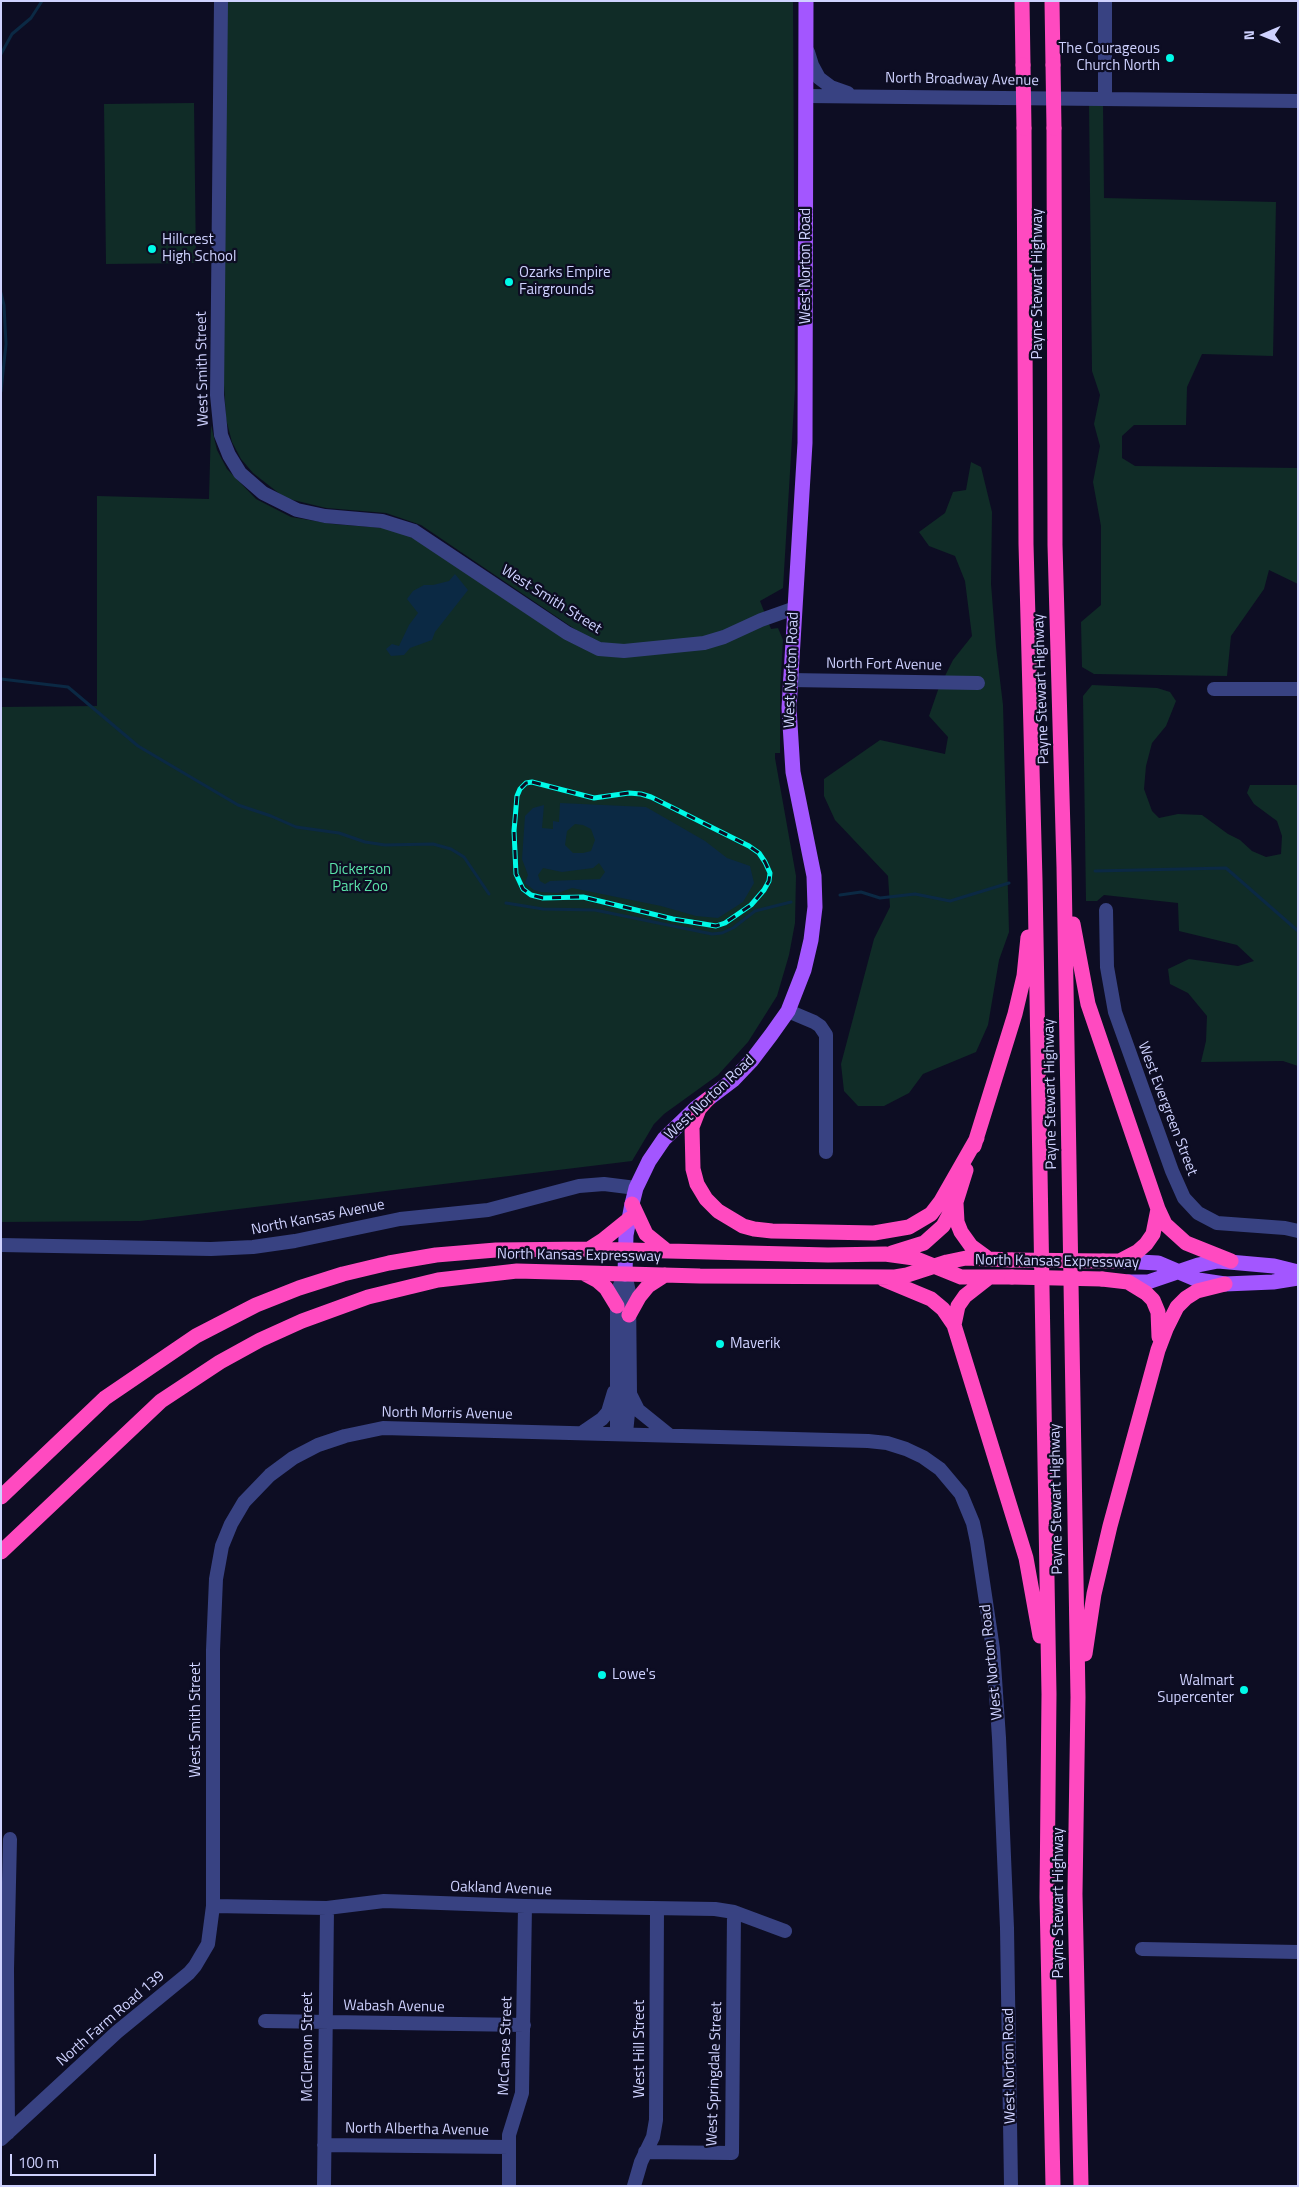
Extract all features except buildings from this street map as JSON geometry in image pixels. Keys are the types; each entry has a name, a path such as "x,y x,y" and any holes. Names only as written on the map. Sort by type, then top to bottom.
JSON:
{"highway":[{"name":"Payne Stewart Highway","path":"1022,1 1026,544 1035,880 1049,1694 1047,1897 1053,2186"},
{"name":"Payne Stewart Highway","path":"1052,1 1055,546 1064,867 1078,1697 1075,1894 1081,2186"},
{"path":"1064,867 1088,1004 1158,1209 1165,1224 1186,1243 1231,1261"},
{"path":"886,1254 917,1246 932,1237 944,1226 956,1202 1010,1034 1020,993 1035,880"},
{"path":"708,1099 699,1109 692,1127 693,1169 697,1184 706,1199 718,1211 743,1226 754,1229 874,1233 909,1227 931,1214 937,1208 977,1138"},
{"path":"956,1202 957,1222 961,1232 971,1246 986,1257"},
{"path":"632,1204 646,1234 667,1251"},
{"path":"1120,1261 1137,1252 1146,1244 1153,1234 1158,1209"},
{"path":"589,1249 629,1219"},
{"name":"North Kansas Expressway","path":"1,1497 105,1398 209,1329 256,1305 299,1288 366,1268 456,1253 589,1249 828,1255 886,1254 905,1256 935,1266 954,1276 1128,1282"},
{"name":"North Kansas Expressway","path":"1,1552 161,1401 220,1362 260,1340 309,1318 368,1297 414,1285 477,1274 517,1271 665,1275 907,1276 958,1259 986,1257 1012,1260 1120,1261"},
{"path":"582,1273 598,1281 606,1288 623,1311 648,1286 665,1275"},
{"path":"874,1276 931,1299 943,1309 954,1325 1026,1558 1036,1603 1049,1694"},
{"path":"954,1325 958,1306 965,1296 988,1278"},
{"path":"1128,1282 1146,1293 1156,1307 1160,1327 1158,1350"},
{"path":"1078,1697 1096,1586 1158,1350 1169,1321 1182,1301 1197,1291 1225,1284"}],"main road":[{"name":"West Norton Road","path":"625,1274 625,1250 636,1188 664,1139 684,1118 733,1080 752,1060 788,1011 808,956 815,907 812,861 797,792 788,708 804,486 807,395 806,1"},
{"name":"North Kansas Expressway","path":"1120,1261 1147,1261 1198,1280 1225,1284 1273,1282 1298,1278"},
{"name":"North Kansas Expressway","path":"1128,1282 1148,1282 1207,1263 1231,1261 1274,1266 1298,1272"}],"street":[{"name":"West Smith Street","path":"221,1 217,395 221,435 231,460 240,473 255,487 289,507 325,516 382,521 414,531 567,633 599,649 624,651 704,644 795,608"},
{"path":"1105,1 1105,98"},
{"path":"806,48 819,78 831,87 856,95"},
{"name":"North Broadway Avenue","path":"806,96 856,95 1298,101"},
{"name":"North Fort Avenue","path":"790,680 978,683"},
{"path":"1214,689 1298,689"},
{"name":"West Evergreen Street","path":"1106,910 1107,967 1115,1012 1172,1171 1184,1198 1198,1213 1217,1223 1285,1228 1298,1231"},
{"path":"788,1011 814,1022 820,1026 826,1035 826,1152"},
{"name":"North Kansas Avenue","path":"1,1245 211,1249 274,1244 400,1219 488,1210 588,1185 604,1184 636,1188"},
{"name":"West Norton Road","path":"621,1433 618,1380 623,1311 629,1292 625,1274"},
{"name":"West Norton Road","path":"621,1433 630,1393 623,1311"},
{"path":"583,1432 602,1419 608,1412 618,1380"},
{"path":"630,1393 638,1410 668,1435"},
{"name":"North Morris Avenue","path":"226,1535 244,1502 270,1475 305,1451 345,1436 384,1428 621,1433"},
{"name":"West Norton Road","path":"621,1433 888,1443 915,1452 931,1462 961,1494 973,1523 977,1542 996,1680 1007,1919 1012,2186"},
{"name":"West Smith Street","path":"213,1906 214,1617 216,1579 226,1535"},
{"path":"4,2136 10,1839"},
{"name":"Oakland Avenue","path":"213,1906 327,1908 384,1901 525,1906 715,1909 734,1912 785,1931"},
{"name":"North Farm Road 139","path":"4,2136 117,2032 196,1966 206,1951 210,1938 213,1906"},
{"name":"McCanse Street","path":"509,2186 511,2126 522,2093 525,1906"},
{"name":"McClernon Street","path":"324,2186 324,2022 327,1908"},
{"name":"West Hill Street","path":"634,2186 645,2152 653,2137 657,2112 657,1909"},
{"name":"West Springdale Street","path":"645,2152 732,2153 734,1912"},
{"path":"1142,1949 1298,1952"},
{"name":"Wabash Avenue","path":"265,2021 524,2025"},
{"name":"North Albertha Avenue","path":"324,2145 509,2147"}],"green space":[{"name":"Dickerson Park Zoo","path":"227,1 793,1 795,389 783,588 760,601 771,629 778,628 783,640 780,692 780,753 775,753 775,758 796,876 795,923 789,955 777,996 748,1042 718,1075 664,1114 654,1124 632,1161 140,1221 1,1222 1,707 97,706 97,496 209,499 211,425 217,450 227,469 256,499 291,517 333,524 384,528 402,533 588,638 421,525 386,513 326,508 285,498 253,473 241,459 232,442 226,419 223,368"},
{"path":"194,103 196,263 106,264 104,104"},
{"path":"1089,103 1103,103 1104,198 1276,202 1273,356 1202,354 1187,387 1186,425 1134,425 1122,436 1122,458 1135,466 1298,468 1298,584 1269,570 1264,589 1231,636 1227,676 1094,674 1082,667 1081,622 1101,605 1101,526 1093,482 1100,446 1094,424 1100,395 1092,371"},
{"path":"971,462 981,467 992,512 991,584 1003,705 1009,932 999,960 988,1025 976,1052 923,1074 909,1093 884,1106 858,1106 844,1091 841,1064 874,939 890,907 888,876 835,820 824,796 824,779 880,740 945,754 948,737 929,716 938,690 953,660 972,636 965,581 955,556 929,546 919,532 945,513 953,492 966,490"},
{"path":"1092,685 1157,688 1170,692 1176,701 1166,726 1152,743 1146,766 1144,789 1152,811 1159,818 1178,814 1202,815 1228,834 1240,840 1252,851 1266,857 1281,854 1282,836 1277,821 1254,804 1247,793 1250,785 1298,785 1298,1066 1283,1061 1201,1062 1206,1041 1207,1016 1188,993 1170,984 1168,969 1189,959 1238,966 1254,961 1237,945 1179,931 1178,903 1104,895 1097,901 1086,901 1083,696"}],"water":[{"path":"455,574 468,590 435,632 432,640 410,648 404,655 391,656 386,649 392,644 399,646 409,625 418,613 407,599 413,591 424,585 449,581"},
{"path":"560,803 646,807 705,841 727,858 750,866 754,883 743,902 718,918 696,916 661,906 572,888 558,893 534,890 525,883 528,875 522,859 525,816 533,808 544,805 542,828 553,829 553,821 559,822","holes":["575,824 591,829 595,840 591,851 573,853 565,845 567,831","599,863 605,872 600,879 550,881 545,884 540,881 538,875 543,868 562,872 593,868"]}],"waterway":[{"path":"1,54 12,34 31,18 42,1"},
{"path":"1,293 4,305 6,344 1,391"},
{"path":"1,679 68,687 138,746 238,805 296,827 339,833 365,842 385,845 433,844 451,849 464,857 489,894"},
{"path":"1095,871 1226,868 1298,931"},
{"path":"840,895 861,892 880,898 915,894 950,901 1009,883"},
{"path":"506,903 543,909 595,910 712,934 722,933 733,928 755,911 791,902"}],"railway":[{"path":"532,782 594,798 629,793 651,797 749,846 759,853 770,873 769,881 751,905 725,923 716,926 673,919 583,897 543,898 531,895 523,889 516,874 514,831 517,796 520,789 526,783 532,782"}],"place":[{"name":"The Courageous Church North","path":"1170,58"},
{"name":"Hillcrest High School","path":"152,249"},
{"name":"Ozarks Empire Fairgrounds","path":"509,282"},
{"name":"Maverik","path":"720,1344"},
{"name":"Lowe's","path":"602,1675"},
{"name":"Walmart Supercenter","path":"1244,1690"}]}
